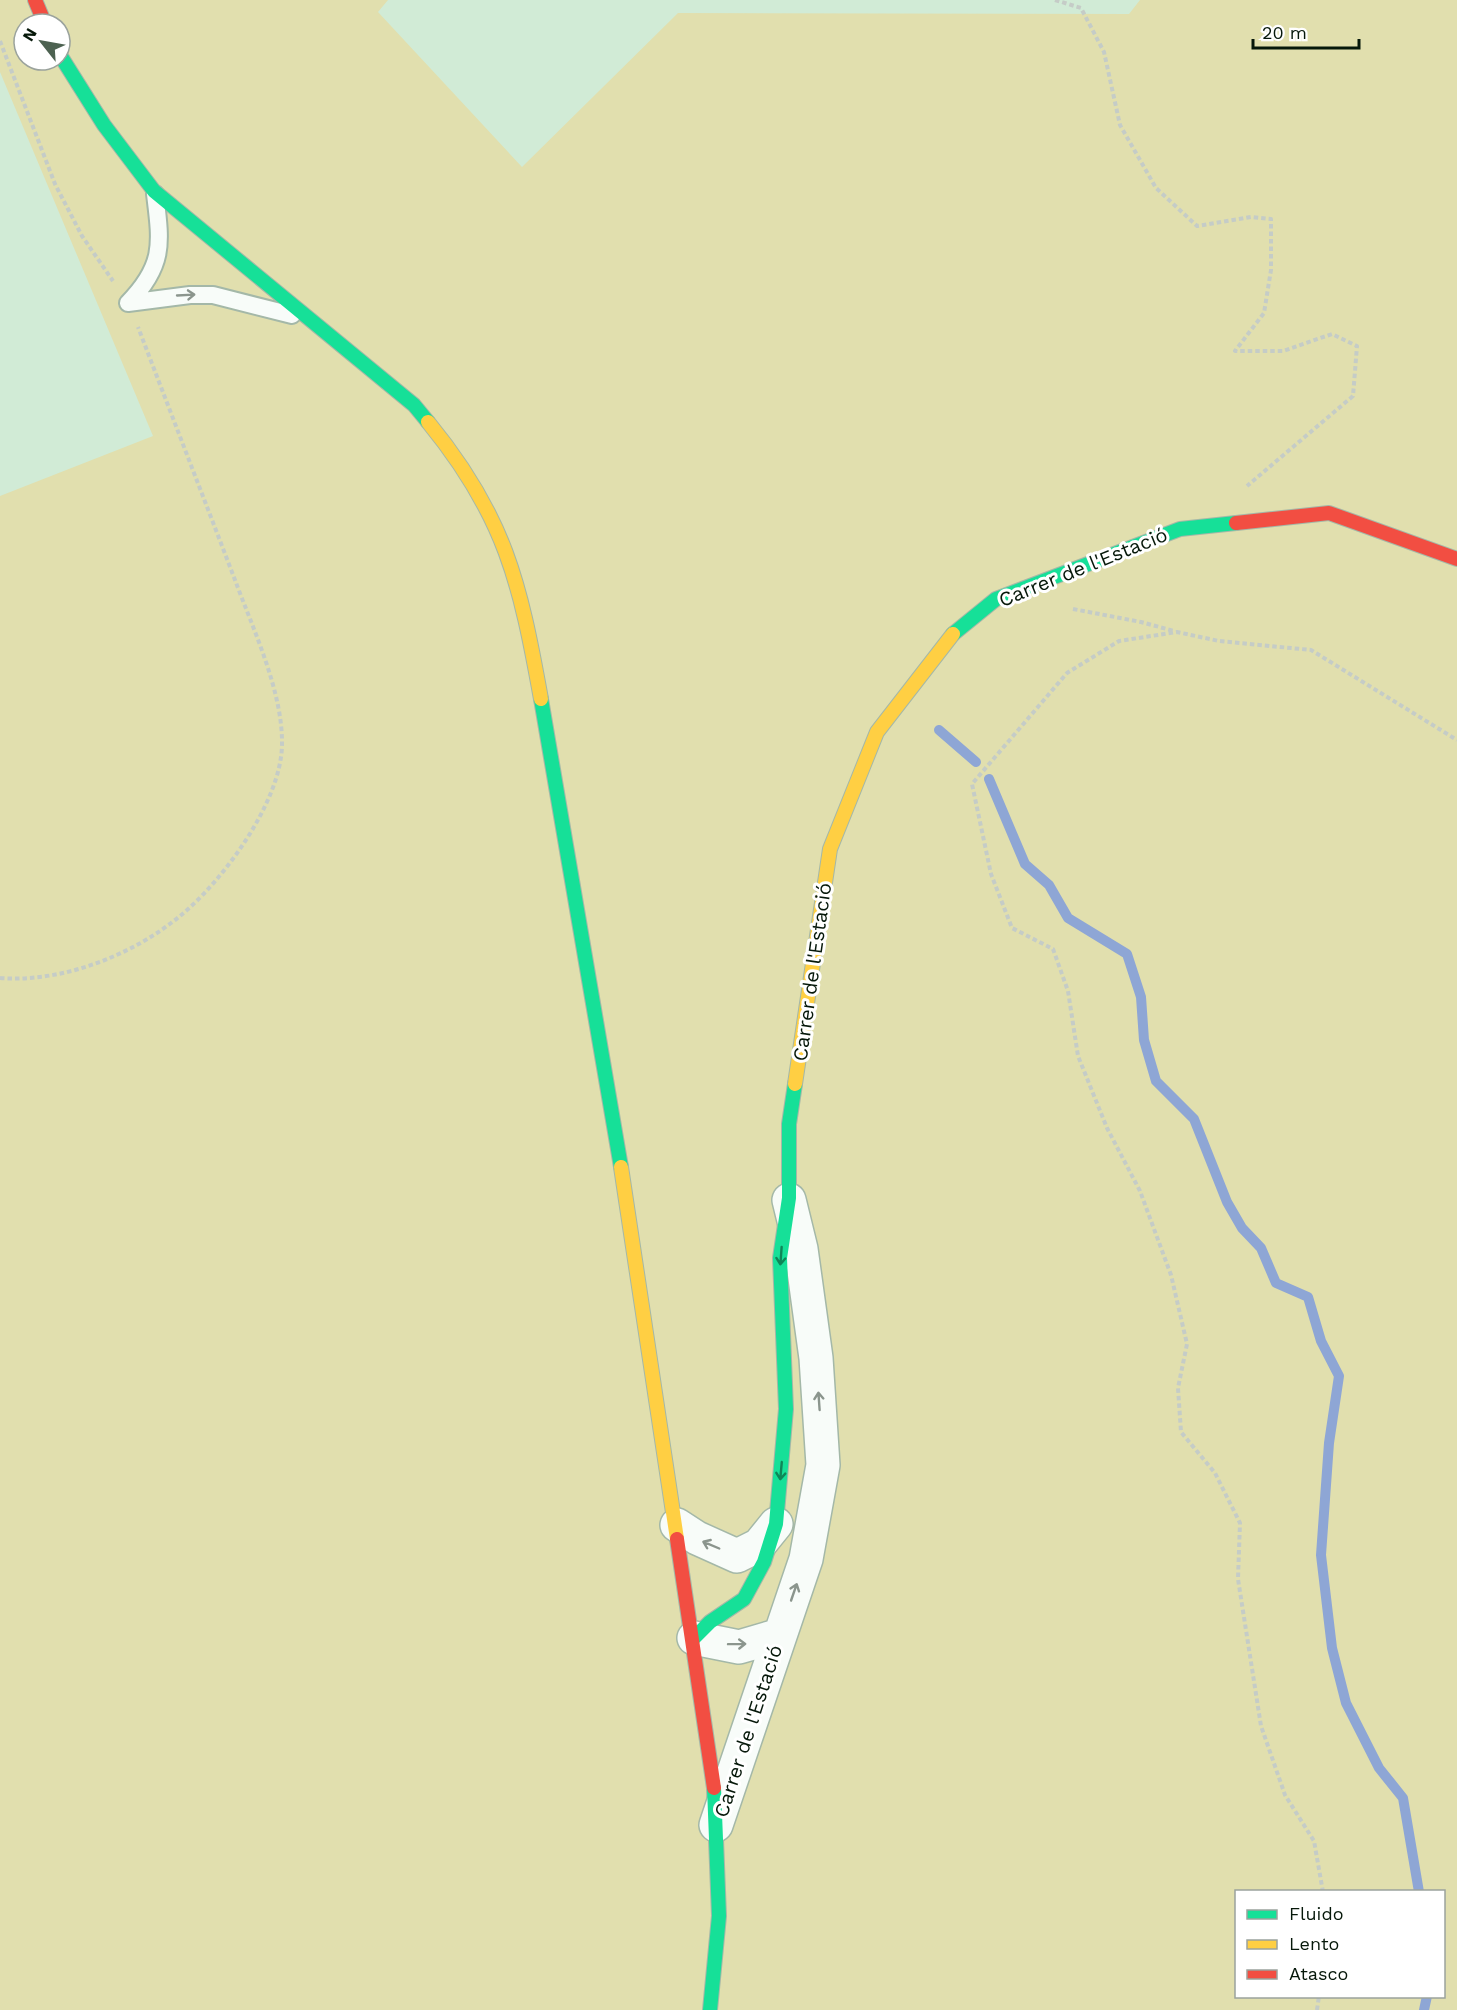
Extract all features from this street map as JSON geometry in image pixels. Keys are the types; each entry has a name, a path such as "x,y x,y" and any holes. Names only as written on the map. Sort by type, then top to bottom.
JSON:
{"street":[{"path":"69,72 86,102 119,150 154,191 308,319 366,363 414,405 449,446 483,498 509,556 527,620 606,1072 714,1779 719,1916 710,2010"},
{"name":"Carrer de l'Estació","path":"694,1638 710,1622 744,1599 764,1562 776,1524 786,1409 780,1258 789,1198 789,1124 830,849 877,732 947,639 996,599 1180,530 1329,513 1457,559"},
{"name":"Carrer de l'Estació","path":"716,1827 806,1559 823,1465 816,1358 801,1249 789,1198"},
{"path":"677,1525 696,1538 736,1556 759,1545 776,1524"},
{"name":"Carrer de l'Estació","path":"694,1638 739,1647 780,1635"}],"lane":[{"path":"128,303 144,286 156,266 161,245 154,191"},
{"path":"128,303 190,295 213,296 308,319"}],"path":[{"path":"1055,0 1081,8 1104,52 1120,125 1156,188 1197,226 1251,217 1271,219 1271,270 1264,313 1235,351 1283,351 1332,334 1357,346 1353,396 1241,490"},
{"path":"0,41 56,184 82,236 128,303 260,648 276,704 282,746 273,783 257,823 226,870 180,917 165,929 123,952 87,966 50,974 0,978"},
{"path":"1066,608 1141,622 1219,641 1311,650 1457,740"},
{"path":"1178,632 1119,641 1066,673 972,784 991,874 1012,928 1053,949 1068,991 1078,1056 1107,1128 1140,1191 1171,1275 1187,1344 1178,1388 1181,1432 1215,1473 1240,1523 1238,1579 1261,1726 1285,1795 1314,1840 1323,1890"}],"shaded area":[{"path":"0,0 388,0 378,12 522,167 678,13 1129,14 1140,0 1457,0 1457,2010 0,2010 0,496 153,436 0,72"}],"waterway":[{"path":"939,730 976,762"},
{"path":"989,779 1025,864 1049,885 1068,918 1127,954 1141,997 1144,1040 1156,1081 1194,1119 1227,1202 1242,1228 1261,1248 1276,1283 1308,1297 1321,1341 1339,1376 1329,1443 1321,1555 1332,1648 1346,1703 1379,1768 1403,1798 1419,1890"},
{"path":"1424,2010 1427,1998"}],"traffic: fast":[{"path":"71,72 104,125 154,191 414,405 428,422"},
{"path":"953,634 996,599 1180,529 1236,523"},
{"path":"541,699 621,1167"},
{"path":"694,1638 710,1622 744,1599 764,1562 776,1524 786,1409 780,1258 789,1198 789,1124 795,1084"},
{"path":"710,2010 719,1916 714,1788"}],"traffic: slow":[{"path":"428,422 475,488 492,520 516,585 541,699"},
{"path":"795,1084 830,849 877,732 953,634"},
{"path":"621,1167 677,1539"}],"traffic: jam":[{"path":"35,0 40,12"},
{"path":"1236,523 1329,513 1457,559"},
{"path":"677,1539 714,1788"}]}
